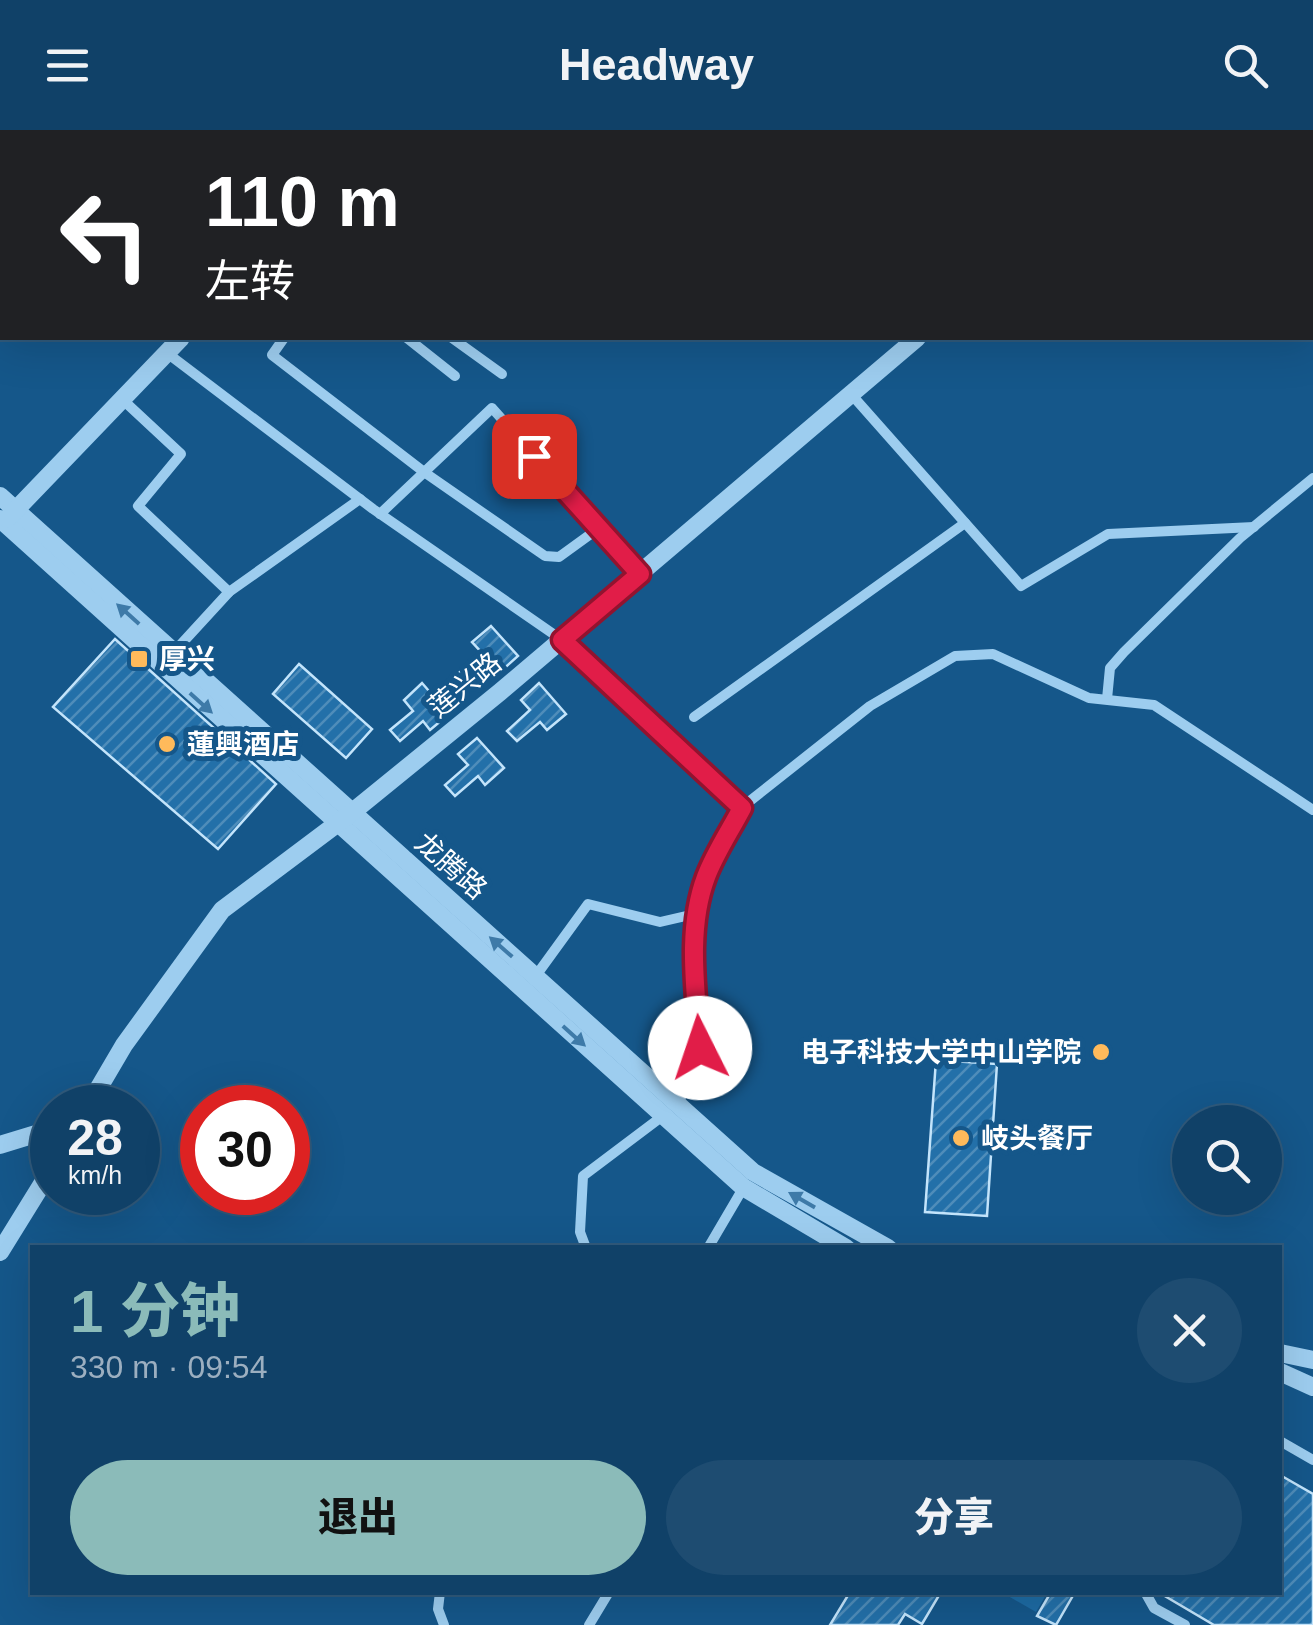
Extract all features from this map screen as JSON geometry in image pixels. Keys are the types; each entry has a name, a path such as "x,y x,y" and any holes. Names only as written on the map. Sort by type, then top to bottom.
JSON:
{"street":[{"path":"6,518 179,340"},
{"path":"283,340 272,355 424,472 546,556 559,558 599,528"},
{"path":"410,340 455,376"},
{"path":"455,340 502,374"},
{"name":"莲兴路","path":"101,1085 124,1045 222,910 343,820 562,640 910,340"},
{"path":"167,353 380,514 562,640 742,808"},
{"path":"851,394 1021,586 1108,534 1254,527"},
{"path":"123,400 181,454 138,506 229,592"},
{"path":"380,514 492,408 640,574"},
{"path":"1107,699 1110,668 1254,527 1313,478"},
{"name":"龙腾路","path":"0,496 6,518 343,820 748,1179 842,1245"},
{"path":"172,654 229,592 360,499"},
{"name":"龙腾路","path":"6,518 172,654 343,820 535,977 671,1110"},
{"path":"694,717 965,523"},
{"path":"585,1245 580,1232 583,1176 671,1110 700,1048 693,947 705,880 742,808 870,706 955,656 993,654 1089,698 1154,705 1313,810"},
{"path":"535,977 588,904 660,922 699,913"},
{"path":"0,1145 30,1136"},
{"path":"710,1245 748,1179"},
{"name":"龙腾路","path":"748,1179 882,1245"},
{"path":"0,1252 30,1204"},
{"path":"1282,1353 1313,1360"},
{"path":"1282,1373 1313,1386"},
{"path":"1282,1442 1313,1460"},
{"path":"440,1595 438,1610 444,1625"},
{"path":"589,1625 606,1595"},
{"path":"1146,1595 1154,1608 1185,1625"}],"shaded area":[{"path":"1006,1595 1046,1595 1036,1612"}],"building":[{"path":"491,626 518,656 499,673 491,664 468,684 459,673 482,653 472,642"},
{"name":"蓮興酒店","path":"115,639 276,784 218,849 53,707"},
{"path":"299,664 372,729 346,758 273,694"},
{"path":"422,683 449,714 430,730 423,721 400,741 390,730 413,711 404,700"},
{"path":"539,683 566,714 547,730 540,722 517,741 507,731 530,710 521,700"},
{"path":"477,738 504,768 485,785 478,776 455,796 445,785 468,765 458,754"},
{"name":"岐头餐厅","path":"936,1060 997,1064 987,1216 925,1212"},
{"path":"1282,1476 1313,1494 1313,1625 1214,1625 1163,1595 1282,1595"},
{"path":"848,1595 939,1595 922,1624 905,1614 898,1625 830,1625"},
{"path":"1049,1595 1073,1595 1056,1625 1037,1616"}],"place":[{"name":"厚兴","path":"139,659"},
{"name":"蓮興酒店","path":"167,744"},
{"name":"电子科技大学中山学院","path":"1101,1052"},
{"name":"岐头餐厅","path":"961,1138"}],"route":[{"path":"534,456 640,574 562,640 742,808 705,880 693,947 700,1048"}]}
